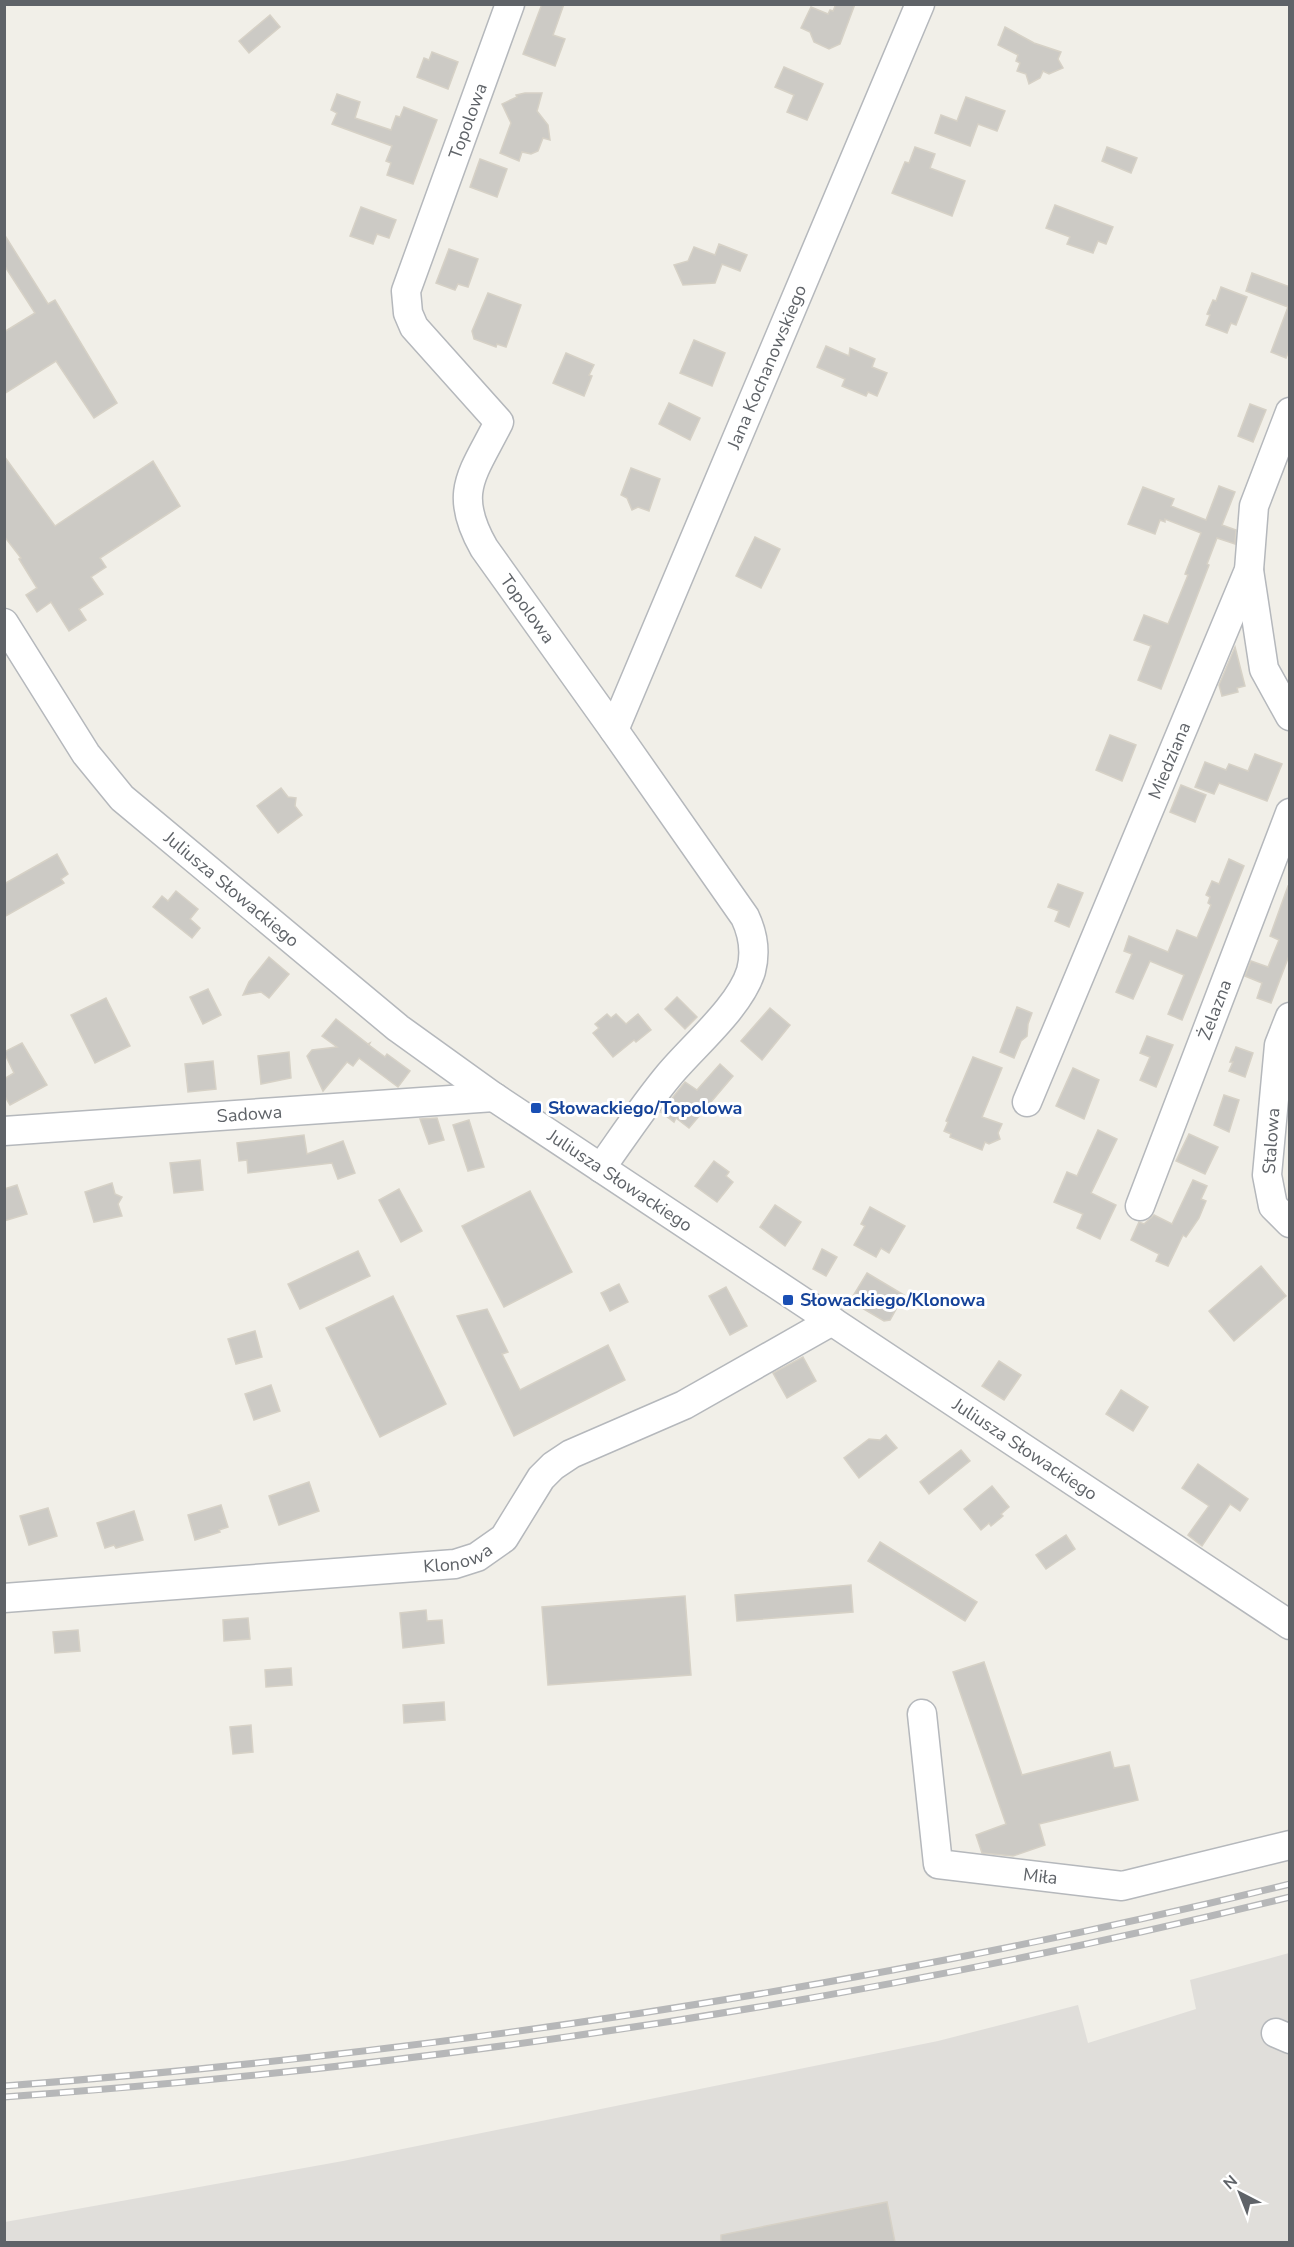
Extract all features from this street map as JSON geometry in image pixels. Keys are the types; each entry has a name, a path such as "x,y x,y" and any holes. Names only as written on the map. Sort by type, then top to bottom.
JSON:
{"street":[{"name":"Topolowa","path":"510,4 406,291 408,313 414,327 499,422 470,478 466,502 471,526 484,548 745,917 752,932 753,957 750,972 735,1000 668,1076 600,1168"},
{"name":"Jana Kochanowskiego","path":"614,729 920,4"},
{"name":"Miedziana","path":"1028,1102 1249,570 1254,506 1290,412"},
{"path":"1249,570 1264,669 1290,716"},
{"name":"Juliusza Słowackiego","path":"4,623 86,754 122,798 399,1028 600,1168 1290,1625"},
{"name":"Żelazna","path":"1140,1206 1290,813"},
{"name":"Stalowa","path":"1290,1017 1279,1045 1268,1155 1269,1192 1273,1206 1290,1223"},
{"name":"Sadowa","path":"4,1131 494,1096"},
{"name":"Klonowa","path":"4,1598 455,1564 477,1557 504,1538 541,1478 553,1466 571,1454 684,1405 832,1322"},
{"name":"Miła","path":"922,1714 938,1864 1122,1886 1290,1845"}],"shaded area":[{"path":"1289,1953 1289,2242 5,2242 5,2222 343,2161 938,2041 1078,2005 1088,2043 1196,2009 1190,1980"}],"building":[{"path":"542,4 564,4 553,35 565,39 555,66 523,54"},
{"path":"836,4 855,4 840,44 829,49 814,42 810,32 801,28 811,7 828,14 830,10 833,11"},
{"path":"270,15 280,27 249,53 239,41"},
{"path":"1005,27 1034,43 1061,52 1058,59 1063,68 1049,74 1043,71 1040,78 1029,84 1026,74 1017,71 1020,63 1016,61 1018,55 998,45"},
{"path":"432,52 458,62 448,89 417,77 424,58 429,60"},
{"path":"784,67 823,84 807,120 787,112 794,95 775,87"},
{"path":"542,93 537,111 548,125 550,140 543,138 538,151 531,154 522,152 519,161 500,153 511,123 502,104 517,97 516,95"},
{"path":"337,94 360,102 355,118 391,130 396,116 400,117 404,107 437,120 413,184 387,175 391,163 386,161 392,146 332,124 337,113 331,110"},
{"path":"966,97 1005,111 997,131 978,124 970,146 935,133 941,115 957,121"},
{"path":"915,147 935,154 930,168 965,181 952,216 892,193 905,162 909,163"},
{"path":"1107,147 1137,158 1131,173 1102,161"},
{"path":"480,159 507,169 497,197 470,187"},
{"path":"1055,205 1113,227 1106,244 1098,241 1093,253 1067,244 1070,237 1046,228"},
{"path":"361,207 396,220 389,238 377,234 373,244 350,236"},
{"path":"4,234 48,304 55,300 117,403 94,418 56,361 4,394 4,332 35,313 4,265"},
{"path":"719,244 747,255 740,271 722,264 715,283 683,285 674,265 688,261 694,247 715,255"},
{"path":"449,249 478,259 468,287 458,284 455,290 436,283"},
{"path":"1252,273 1290,287 1290,348 1286,358 1271,352 1288,307 1246,291"},
{"path":"1221,287 1247,297 1236,325 1231,323 1227,333 1206,325 1210,315 1207,314 1213,300 1216,301"},
{"path":"488,293 521,305 506,347 497,344 496,347 474,339 472,331"},
{"path":"694,340 725,353 712,386 680,373"},
{"path":"826,346 849,356 850,348 875,359 872,367 887,373 877,396 868,392 866,396 842,386 845,379 817,367"},
{"path":"566,353 594,365 584,396 553,383"},
{"path":"669,403 700,418 690,440 659,424"},
{"path":"1250,404 1266,410 1253,442 1238,436"},
{"path":"4,456 55,526 153,461 180,506 100,558 106,567 91,577 103,594 79,609 86,620 69,631 51,602 37,612 26,595 37,588 19,559 21,558 4,536"},
{"path":"631,468 660,479 649,511 638,507 632,510 627,498 621,495"},
{"path":"1219,486 1235,492 1222,525 1236,530 1235,544 1217,538 1207,564 1209,565 1161,689 1138,680 1151,646 1134,640 1144,615 1168,624 1188,575 1185,574 1201,533 1165,519 1165,522 1160,520 1155,534 1128,524 1143,487 1174,499 1171,506 1206,520"},
{"path":"755,537 780,549 761,588 736,576"},
{"path":"1235,647 1245,686 1237,688 1238,692 1222,696 1219,685"},
{"path":"1110,735 1136,745 1122,781 1096,770"},
{"path":"1255,754 1282,764 1267,801 1219,783 1214,794 1195,787 1205,762 1226,770 1229,764 1248,771"},
{"path":"1181,785 1206,795 1195,822 1170,812"},
{"path":"281,788 288,797 296,798 295,806 302,815 278,833 257,806"},
{"path":"57,854 68,874 61,879 64,883 4,917 4,884"},
{"path":"1229,859 1244,866 1182,1020 1168,1014 1184,975 1150,961 1133,999 1116,992 1132,954 1124,951 1129,936 1168,952 1177,930 1197,938 1211,905 1208,903 1210,897 1206,895 1212,881 1219,884"},
{"path":"1058,884 1083,893 1069,927 1055,921 1059,911 1048,907"},
{"path":"1288,886 1290,887 1290,953 1271,1003 1257,998 1262,983 1245,976 1251,961 1268,967 1279,940 1270,936"},
{"path":"176,891 198,909 190,919 200,928 192,938 153,907 162,896 168,901"},
{"path":"269,957 289,974 269,998 261,992 243,995 249,982"},
{"path":"208,989 221,1015 203,1024 190,997"},
{"path":"677,997 697,1017 685,1029 665,1009"},
{"path":"106,998 130,1046 95,1063 71,1015"},
{"path":"1017,1007 1032,1013 1027,1036 1021,1041 1014,1058 1000,1052"},
{"path":"770,1008 790,1025 762,1060 741,1041"},
{"path":"607,1014 611,1018 616,1014 626,1024 638,1014 651,1030 613,1057 593,1033 599,1028 595,1024"},
{"path":"336,1019 368,1044 370,1043 369,1045 385,1057 387,1054 410,1071 398,1087 359,1058 353,1066 347,1062 323,1091 307,1056 312,1050 337,1047 322,1036"},
{"path":"1147,1036 1173,1045 1156,1087 1140,1080 1150,1057 1140,1053"},
{"path":"22,1043 47,1085 10,1105 4,1095 4,1079 14,1073 4,1052"},
{"path":"1236,1047 1253,1053 1245,1077 1229,1071"},
{"path":"289,1052 291,1078 261,1084 258,1056"},
{"path":"973,1057 1002,1068 982,1117 1002,1124 998,1133 1000,1139 989,1144 985,1142 982,1150 950,1137 951,1134 944,1131"},
{"path":"213,1061 216,1089 188,1092 185,1064"},
{"path":"720,1064 733,1076 689,1128 676,1118 674,1122 661,1112 685,1082 697,1090"},
{"path":"1073,1068 1099,1080 1084,1119 1056,1106"},
{"path":"1224,1095 1239,1100 1229,1132 1214,1125"},
{"path":"437,1118 444,1140 429,1144 420,1119"},
{"path":"469,1120 484,1167 468,1171 453,1125"},
{"path":"1098,1130 1117,1139 1091,1193 1116,1205 1100,1239 1077,1228 1083,1214 1054,1202 1067,1172 1077,1176"},
{"path":"1189,1134 1218,1147 1205,1174 1176,1161"},
{"path":"304,1135 307,1154 343,1141 355,1173 338,1179 332,1163 248,1173 247,1160 239,1161 237,1143"},
{"path":"200,1160 203,1190 174,1193 170,1163"},
{"path":"714,1161 729,1172 726,1176 733,1182 717,1202 695,1186"},
{"path":"1193,1180 1207,1186 1201,1199 1206,1201 1199,1218 1186,1237 1183,1235 1168,1266 1156,1261 1159,1254 1131,1240 1139,1222 1144,1224 1154,1215 1172,1224"},
{"path":"112,1183 115,1194 122,1197 118,1204 122,1216 94,1222 85,1192"},
{"path":"17,1185 27,1214 4,1221 4,1189"},
{"path":"399,1189 422,1231 401,1242 379,1200"},
{"path":"530,1191 572,1272 504,1307 462,1226"},
{"path":"775,1205 801,1222 785,1246 760,1227"},
{"path":"870,1207 905,1226 889,1253 881,1248 876,1257 854,1245 865,1226 861,1224"},
{"path":"822,1249 837,1257 826,1276 813,1269"},
{"path":"358,1251 370,1276 300,1309 288,1284"},
{"path":"1261,1266 1286,1296 1234,1341 1209,1311"},
{"path":"867,1273 904,1295 890,1320 884,1321 850,1301"},
{"path":"619,1284 628,1302 610,1311 601,1293"},
{"path":"726,1287 747,1326 730,1335 709,1296"},
{"path":"393,1296 446,1404 380,1437 326,1328"},
{"path":"487,1309 508,1352 502,1354 520,1390 608,1345 625,1380 514,1436 457,1316"},
{"path":"255,1331 262,1357 236,1364 228,1339"},
{"path":"803,1357 816,1381 787,1398 773,1373"},
{"path":"999,1361 1021,1375 1004,1400 982,1386"},
{"path":"271,1385 280,1411 254,1420 245,1394"},
{"path":"1121,1390 1148,1407 1133,1431 1106,1414"},
{"path":"886,1435 897,1448 859,1478 844,1458 869,1439 880,1440"},
{"path":"961,1450 970,1461 929,1494 920,1482"},
{"path":"1198,1464 1248,1499 1240,1511 1230,1504 1202,1546 1188,1535 1209,1506 1182,1488"},
{"path":"309,1482 319,1511 279,1525 269,1496"},
{"path":"992,1486 1009,1507 1001,1514 1003,1516 991,1526 989,1523 981,1530 964,1509"},
{"path":"221,1505 228,1527 195,1540 188,1515"},
{"path":"48,1508 57,1536 29,1545 20,1516"},
{"path":"134,1511 143,1540 116,1548 114,1545 105,1548 97,1523"},
{"path":"1066,1535 1075,1549 1046,1569 1036,1555"},
{"path":"880,1542 977,1602 965,1621 868,1561"},
{"path":"851,1585 853,1612 737,1621 735,1595"},
{"path":"685,1596 691,1675 548,1685 542,1607"},
{"path":"426,1610 427,1621 442,1620 444,1643 403,1648 400,1613"},
{"path":"248,1618 250,1639 224,1641 223,1620"},
{"path":"78,1630 80,1651 55,1653 53,1632"},
{"path":"984,1662 1022,1775 1110,1752 1114,1768 1129,1765 1138,1800 1039,1824 1045,1845 1013,1856 982,1853 976,1835 1006,1824 953,1672"},
{"path":"291,1668 292,1685 266,1687 265,1670"},
{"path":"444,1702 445,1720 404,1723 403,1705"},
{"path":"251,1725 253,1752 233,1754 230,1727"},
{"path":"887,2202 895,2242 721,2242 721,2235"}],"railway":[{"path":"4,2086 329,2055 651,2012 972,1955 1290,1884"},
{"path":"4,2097 167,2084 329,2067 490,2048 652,2024 812,1998 972,1968 1290,1897"}],"place":[{"name":"Słowackiego/Topolowa","path":"536,1108"},
{"name":"Słowackiego/Klonowa","path":"788,1300"}]}
